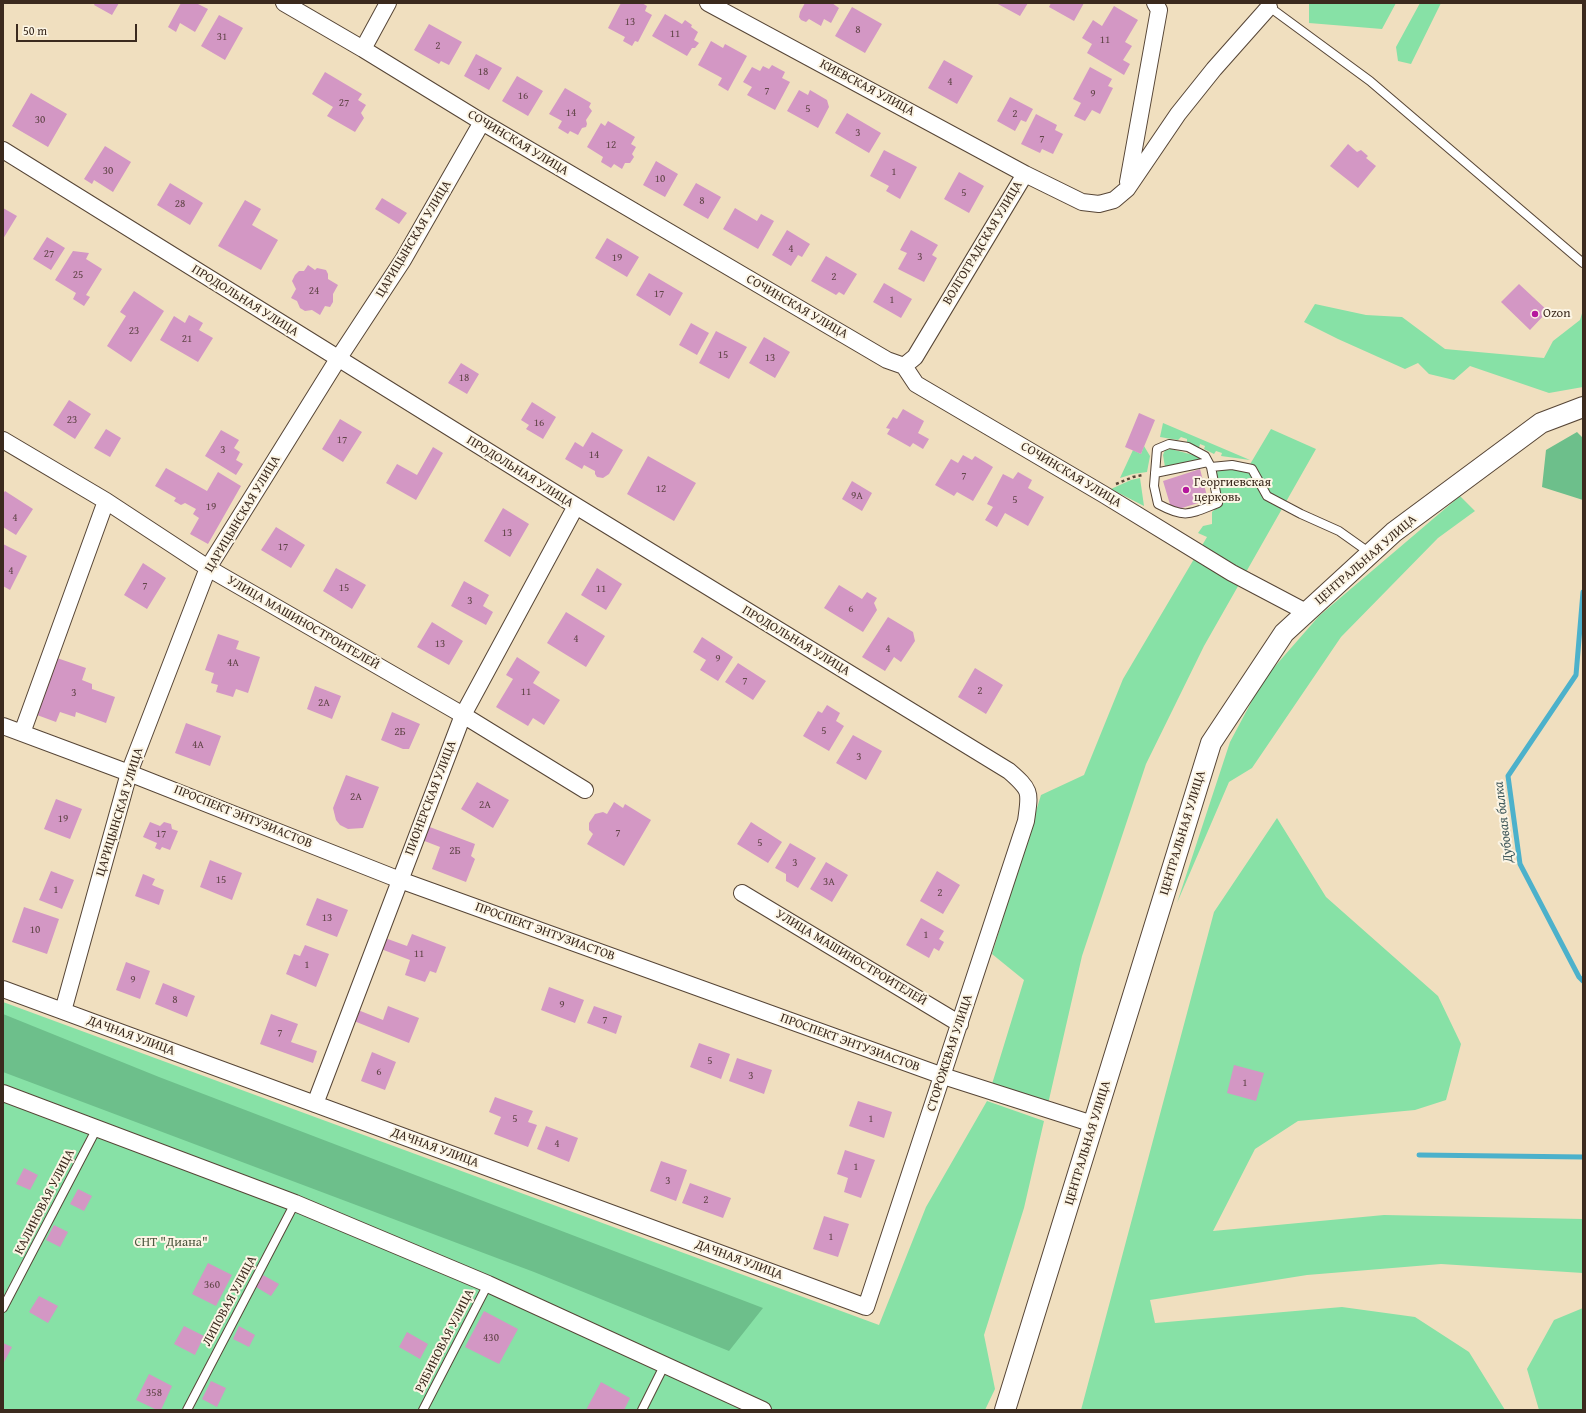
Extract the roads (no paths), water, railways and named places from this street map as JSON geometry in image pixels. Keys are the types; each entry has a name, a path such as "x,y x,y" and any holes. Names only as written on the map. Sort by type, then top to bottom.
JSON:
{"street":[{"name":"СОЧИНСКАЯ УЛИЦА","path":"284,3 363,49 482,122 887,360 904,366 916,384 1103,494 1232,573 1306,612"},
{"path":"363,49 388,3"},
{"name":"КИЕВСКАЯ УЛИЦА","path":"708,3 1025,174"},
{"path":"1127,189 1159,10 1155,3"},
{"name":"ВОЛГОГРАДСКАЯ УЛИЦА","path":"904,366 915,357 1025,174 1082,202 1099,204 1114,200 1127,189 1182,109 1266,5"},
{"name":"ЦАРИЦЫНСКАЯ УЛИЦА","path":"63,1011 129,773 208,568 338,359 403,260 482,122"},
{"name":"ПРОДОЛЬНАЯ УЛИЦА","path":"3,150 576,506 1009,771 1026,785 1029,799"},
{"name":"ЦЕНТРАЛЬНАЯ УЛИЦА","path":"1005,1410 1211,743 1284,633 1394,532 1542,423 1583,407"},
{"name":"УЛИЦА МАШИНОСТРОИТЕЛЕЙ","path":"3,440 106,501 208,568 463,715 585,790"},
{"path":"22,733 106,501"},
{"name":"ПИОНЕРСКАЯ УЛИЦА","path":"316,1104 463,715 576,506"},
{"name":"ПРОСПЕКТ ЭНТУЗИАСТОВ","path":"3,726 129,773 400,880 943,1076 1093,1124"},
{"name":"СТОРОЖЕВАЯ УЛИЦА","path":"866,1307 1026,821 1029,799"},
{"name":"УЛИЦА МАШИНОСТРОИТЕЛЕЙ","path":"742,893 960,1024"},
{"name":"ДАЧНАЯ УЛИЦА","path":"3,989 866,1307"},
{"path":"3,1093 295,1203 488,1284 665,1364 762,1410"}],"lane":[{"path":"1266,5 1370,81 1583,263"},
{"path":"1169,444 1188,447 1205,456 1210,465 1218,502 1190,514 1173,512 1158,504 1154,486 1157,449 1169,444"},
{"path":"1155,473 1210,465 1232,465 1252,469 1268,496 1301,514 1339,531 1371,553"},
{"name":"КАЛИНОВАЯ УЛИЦА","path":"3,1308 96,1128"},
{"name":"ЛИПОВАЯ УЛИЦА","path":"187,1410 295,1203"},
{"name":"РЯБИНОВАЯ УЛИЦА","path":"423,1410 488,1284"},
{"path":"642,1410 665,1364"}],"waterway":[{"name":"Дубовая балка","path":"1583,592 1576,675 1508,776 1520,864 1579,977 1583,981"},
{"path":"1419,1155 1583,1157"}],"place":[{"name":"Ozon","path":"1535,314"},
{"name":"Георгиевская церковь","path":"1186,490"}],"park label":[{"name":"СНТ \"Диана\"","path":"171,1243"}]}
